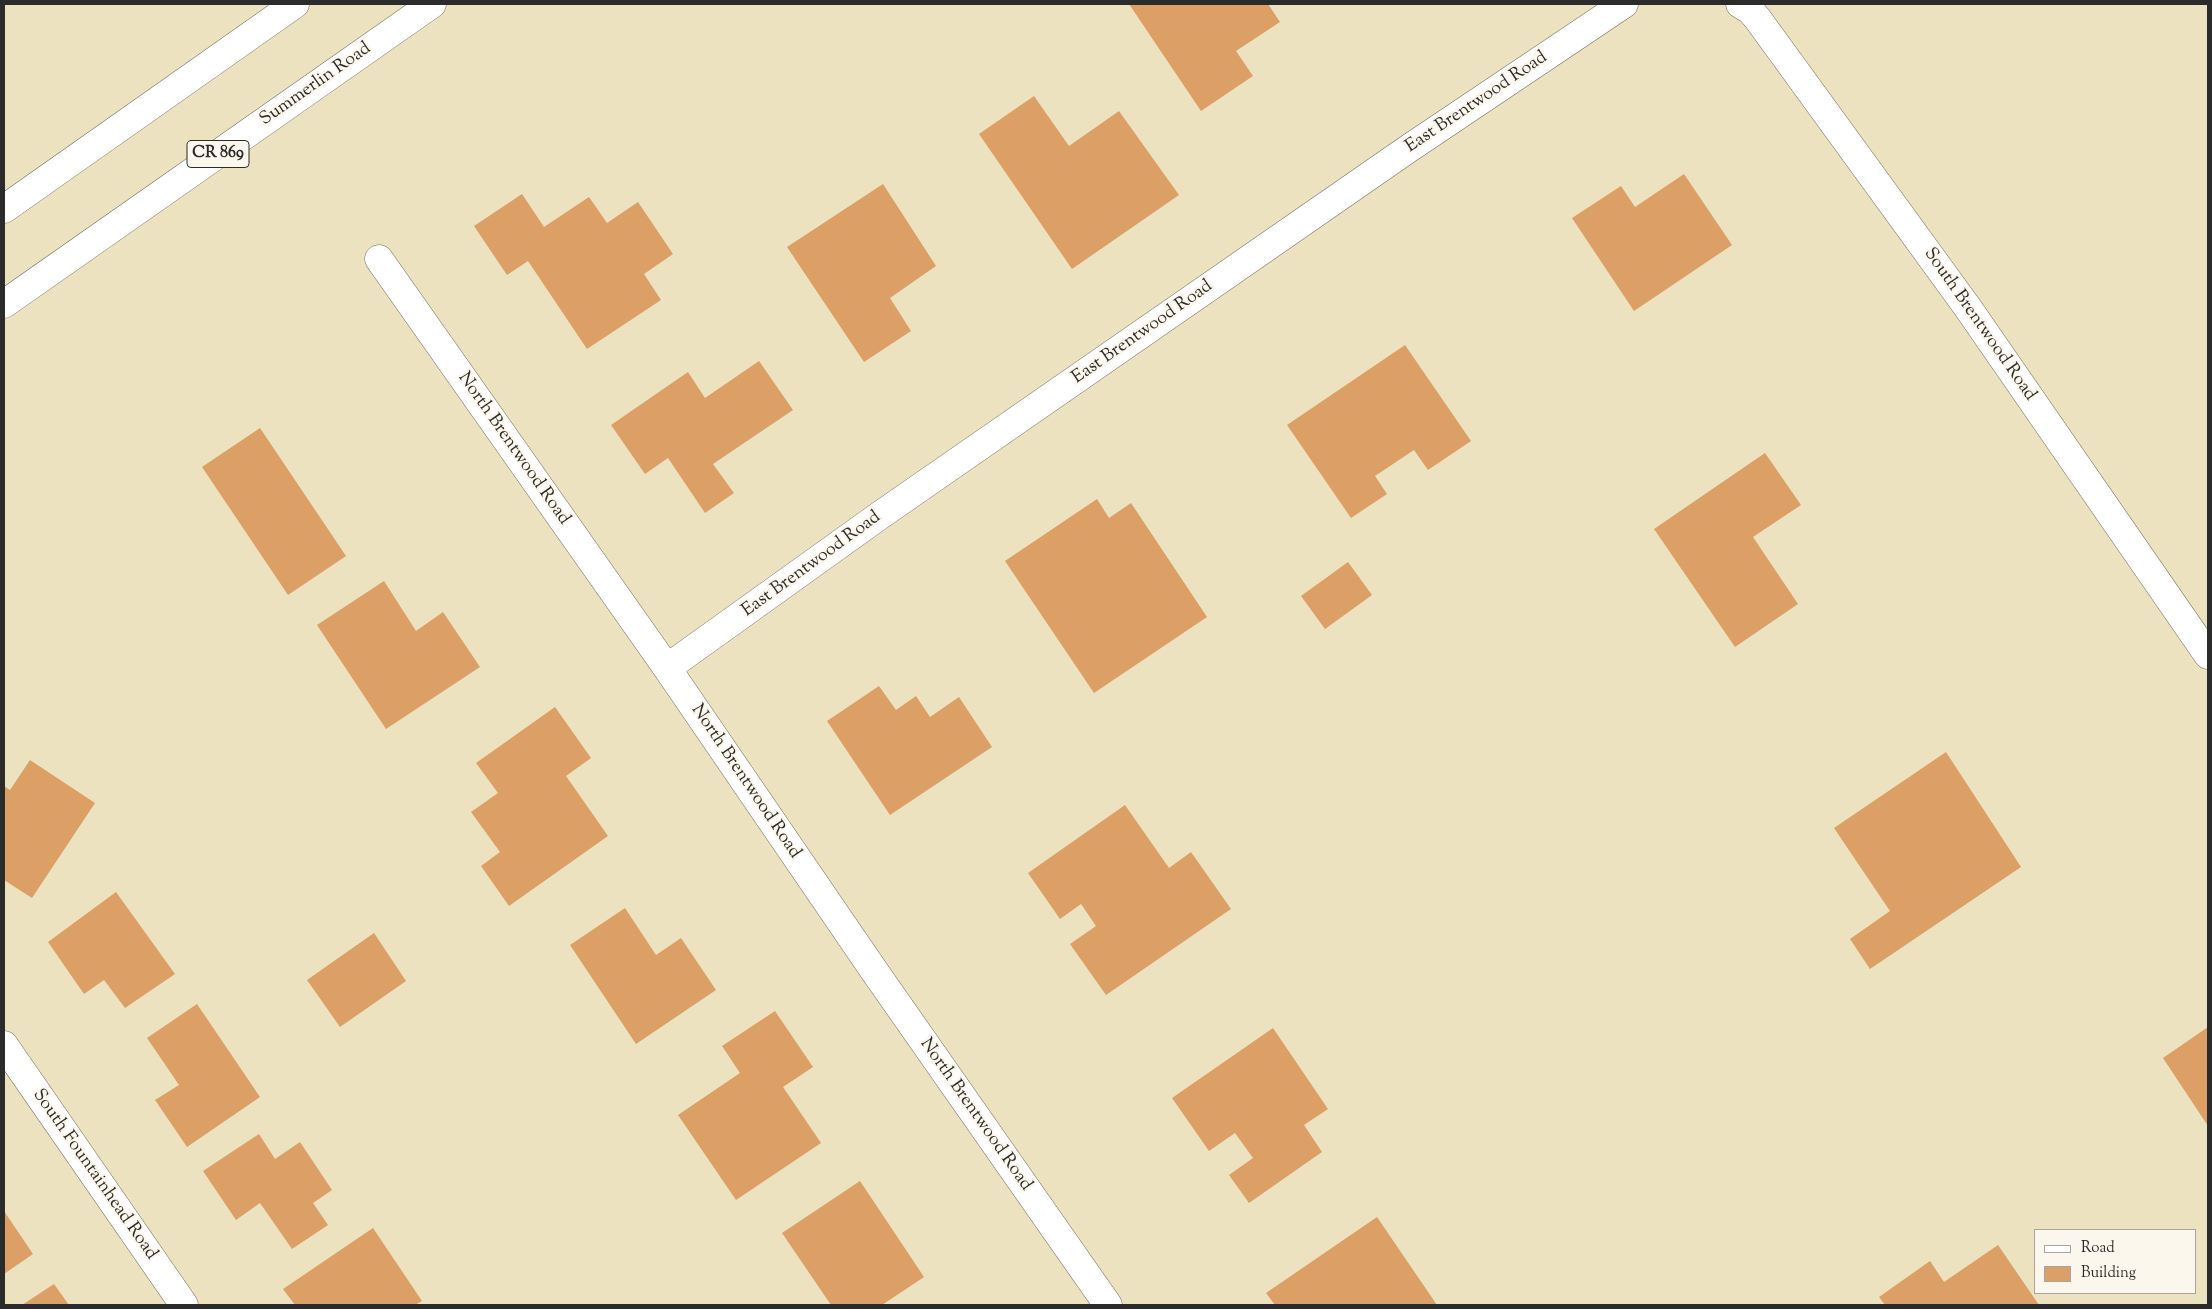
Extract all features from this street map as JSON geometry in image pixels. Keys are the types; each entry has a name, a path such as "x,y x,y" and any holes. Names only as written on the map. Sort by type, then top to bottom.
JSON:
{"street":[{"path":"4,209 296,4"},
{"name":"Summerlin Road","path":"4,304 432,4"},
{"name":"East Brentwood Road","path":"668,668 879,516 1050,397 1408,149 1624,4"},
{"name":"South Brentwood Road","path":"1740,4 1750,10 1757,18 1968,308 2208,655"},
{"name":"North Brentwood Road","path":"379,259 668,668 875,972 1108,1305"},
{"name":"South Fountainhead Road","path":"4,1045 184,1305"}],"building":[{"path":"1129,4 1268,4 1280,22 1236,51 1253,76 1201,111"},
{"path":"1034,96 1069,146 1119,111 1179,195 1072,269 979,134"},
{"path":"1684,174 1732,245 1634,311 1572,218 1621,186 1635,207"},
{"path":"883,184 936,266 890,298 911,331 864,362 787,247"},
{"path":"522,194 544,227 589,197 607,223 638,202 673,254 644,274 661,300 587,349 528,261 507,275 474,226"},
{"path":"1405,345 1471,441 1428,470 1414,450 1375,476 1387,494 1351,518 1287,425"},
{"path":"759,361 793,410 713,464 734,493 705,513 668,458 645,474 611,425 688,372 705,398"},
{"path":"260,428 346,556 288,595 202,467"},
{"path":"1765,453 1801,505 1753,537 1798,604 1735,647 1654,529"},
{"path":"1097,499 1109,518 1131,503 1207,617 1094,693 1005,561"},
{"path":"1348,562 1372,595 1325,629 1301,596"},
{"path":"384,581 416,631 443,612 480,667 386,729 317,625"},
{"path":"879,686 896,710 916,696 930,717 959,697 992,747 890,815 827,721"},
{"path":"555,707 591,758 566,776 608,836 509,906 481,866 500,852 471,812 498,793 476,763"},
{"path":"1946,752 2021,867 1870,969 1850,939 1890,911 1834,828"},
{"path":"30,760 95,803 32,898 4,880 4,786 10,790"},
{"path":"1125,805 1169,868 1191,852 1231,909 1106,995 1070,944 1096,926 1081,904 1060,919 1028,873"},
{"path":"116,892 175,974 125,1008 104,980 84,994 48,942"},
{"path":"625,908 656,955 681,938 716,990 636,1044 570,945"},
{"path":"374,933 406,981 340,1027 307,980"},
{"path":"197,1004 260,1097 187,1147 155,1100 179,1085 147,1038"},
{"path":"775,1011 813,1067 783,1087 821,1143 736,1200 678,1115 740,1073 722,1046"},
{"path":"2208,1027 2208,1126 2163,1058"},
{"path":"1273,1028 1328,1109 1304,1125 1322,1152 1249,1203 1229,1175 1253,1158 1235,1133 1209,1151 1172,1098"},
{"path":"259,1134 275,1159 300,1142 332,1190 313,1203 328,1225 292,1249 260,1203 236,1220 203,1171"},
{"path":"860,1181 924,1277 882,1305 831,1305 782,1233"},
{"path":"4,1211 33,1254 4,1274"},
{"path":"1377,1217 1437,1305 1275,1305 1266,1293"},
{"path":"373,1228 422,1301 415,1305 295,1305 283,1289"},
{"path":"1998,1245 2039,1305 1885,1305 1879,1297 1930,1261 1944,1282"},
{"path":"54,1284 69,1305 22,1305"}]}
